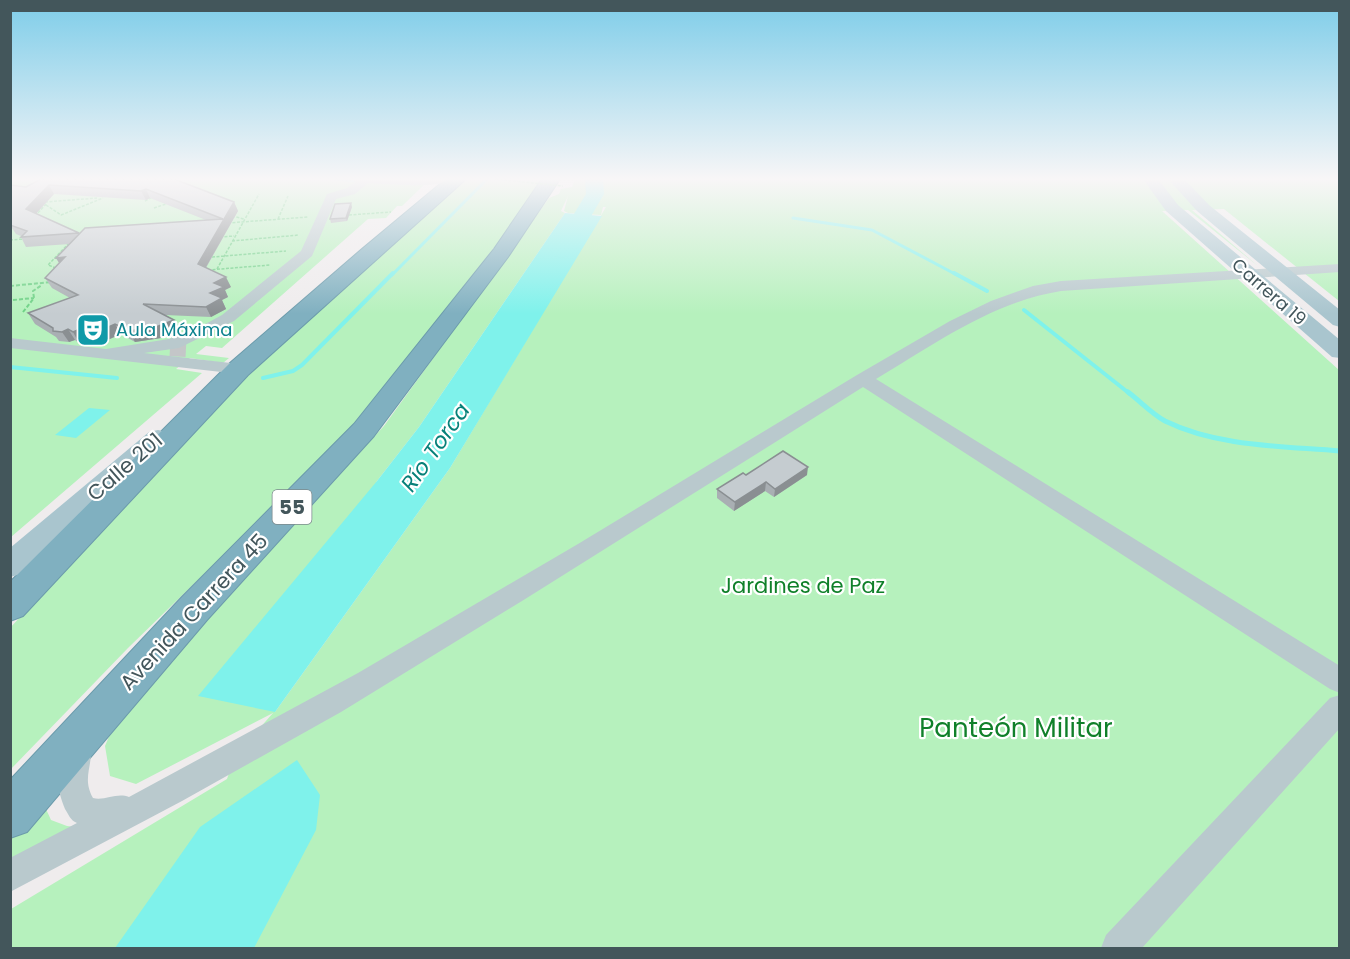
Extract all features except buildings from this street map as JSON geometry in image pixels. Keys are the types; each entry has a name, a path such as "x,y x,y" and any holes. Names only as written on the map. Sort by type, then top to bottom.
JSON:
{"highway":[{"path":"10,606 246,363 404,224"},
{"name":"Avenida Carrera 45","path":"10,815 194,609 364,430 522,224"},
{"path":"10,801 80,736"}],"main road":[{"name":"Carrera 19","path":"1190,224 1340,352"},
{"name":"Carrera 19","path":"1222,224 1340,321"},
{"name":"Calle 201","path":"10,566 246,363"}],"lane":[{"path":"173,348 244,306 307,253 319,224"},
{"path":"10,876 332,702 863,379 978,312 1007,298 1041,288 1340,268"},
{"path":"10,344 246,363"},
{"path":"109,353 173,348 246,363"},
{"path":"863,379 1340,681"},
{"path":"1119,948 1340,707"},
{"path":"80,736 71,769 72,792 83,810 99,815 139,808"}],"path":[{"path":"218,269 242,224"},
{"path":"232,241 306,235"},
{"path":"220,236 235,236"},
{"path":"50,266 75,237"},
{"path":"10,240 33,239"},
{"path":"212,257 290,251"},
{"path":"59,254 71,253"},
{"path":"206,270 274,264"},
{"path":"50,266 63,265"},
{"path":"50,266 60,268"},
{"path":"10,286 47,283 56,279"},
{"path":"23,312 34,298 33,291 47,283"},
{"path":"14,300 34,298"}],"green space":[{"path":"11,224 363,224 222,348 206,346 196,354 229,358 223,363 190,358 176,369 202,373 11,537"},
{"path":"416,224 512,224 342,440 128,648 11,769 10,628 236,383"},
{"name":"Jardines de Paz","path":"530,224 558,224 419,427 377,481 275,712 450,468 596,224 1176,224 1339,370 1339,948 11,948 11,909 227,779 235,756 273,713 136,784 110,776 105,746 119,713 384,426"},
{"name":"Jardines de Paz","path":"1205,224 1208,224 1258,266"},
{"name":"Jardines de Paz","path":"1242,224 1339,224 1339,301"},
{"path":"54,788 46,809 51,820 67,826 83,828 11,868 11,838"}],"water":[{"path":"558,224 597,224 450,468 275,712 198,696 377,481 419,427"},
{"path":"89,408 110,410 76,438 55,435"},
{"path":"297,760 320,795 316,830 254,948 115,948 200,827"}],"waterway":[{"path":"392,275 443,224"},
{"name":"Río Torca","path":"561,252 578,224"},
{"path":"831,224 872,230 957,275"},
{"path":"263,378 293,371 302,365 393,273"},
{"path":"954,273 987,291"},
{"path":"1024,310 1130,394"},
{"path":"10,367 117,378"},
{"path":"1128,392 1165,421 1185,430 1251,444 1340,451"}],"tunnel":[{"path":"170,348 187,349"}],"place":[{"name":"Aula Máxima","path":"93,330"}],"park label":[{"name":"Panteón Militar","path":"1016,728"}]}
